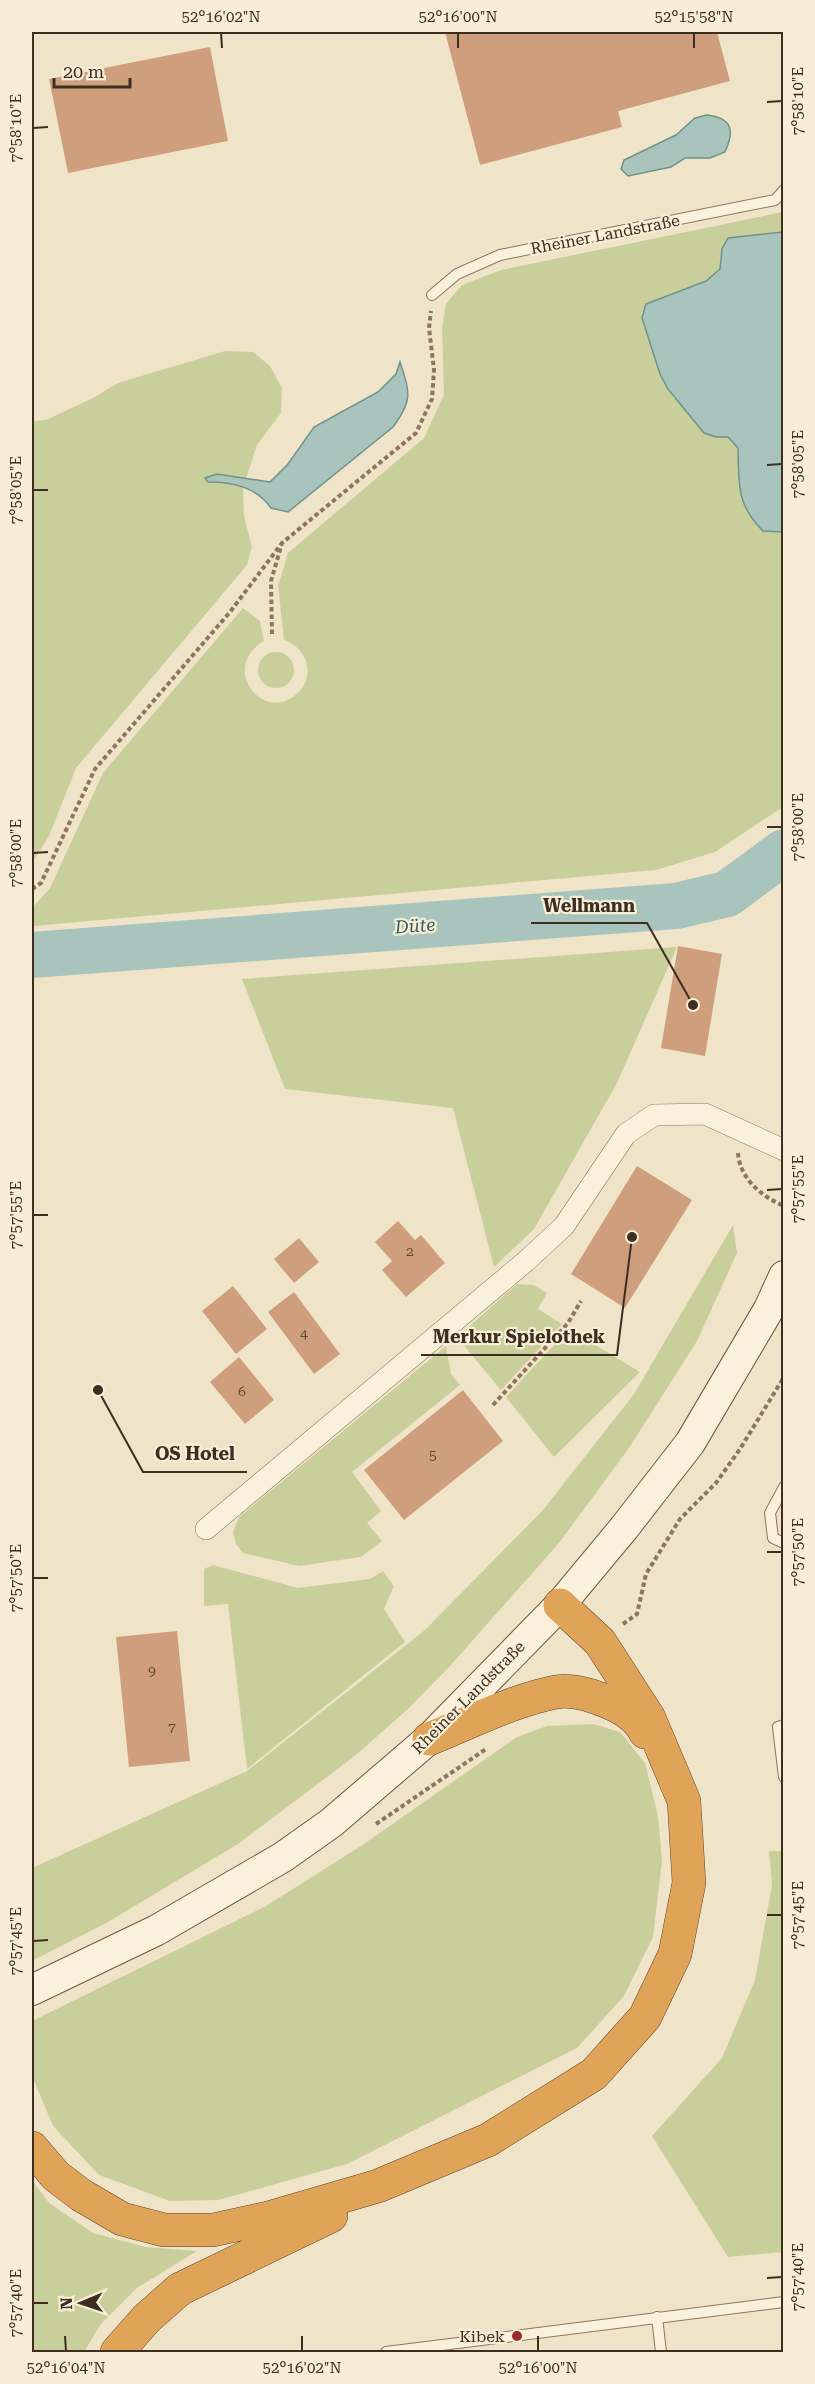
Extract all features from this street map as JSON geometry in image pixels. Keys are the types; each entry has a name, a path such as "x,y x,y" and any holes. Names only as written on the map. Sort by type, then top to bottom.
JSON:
{"highway":[{"path":"32,2148 56,2176 81,2195 122,2219 164,2230 213,2230 268,2218 378,2186 488,2140 594,2074 645,2017 675,1954 689,1883 684,1801 650,1718 600,1641 560,1605"},
{"path":"429,1739 520,1703 558,1692 590,1694 623,1708 642,1725 684,1801"},
{"path":"117,2352 147,2318 180,2289 332,2215 378,2186"}],"main road":[{"name":"Rheiner Landstraße","path":"42,1986 157,1930 283,1857 331,1823 429,1739 560,1605 690,1443 776,1303 783,1276"}],"street":[{"path":"206,1529 516,1269 564,1226 627,1134 654,1115 705,1114 783,1150"}],"lane":[{"name":"Rheiner Landstraße","path":"432,295 457,274 500,255 775,200 783,190"},
{"path":"783,1488 770,1513 772,1538 783,1543"},
{"path":"781,1726 783,1777"},
{"path":"386,2352 783,2302"},
{"path":"657,2317 661,2352"}],"path":[{"path":"32,889 41,883 95,769 230,612 282,543 416,433 432,399 434,370 429,328 432,295"},
{"path":"272,634 271,581 282,543"},
{"path":"742,1132 738,1149 739,1162 750,1184 772,1201 783,1206"},
{"path":"493,1405 568,1323 581,1301"}],"green space":[{"path":"783,212 783,807 715,852 656,870 34,926 32,908 50,888 103,773 243,608 260,621 264,641 251,653 245,666 246,678 252,690 261,698 273,702 286,701 303,687 307,673 304,657 296,647 284,640 278,586 288,553 424,438 444,395 442,328 446,304 462,285 501,270"},
{"path":"225,351 253,352 270,366 282,388 281,413 257,445 246,479 217,474 208,482 225,482 243,487 244,516 252,547 247,565 76,768 49,836 32,863 32,421 46,420 93,398 118,383"},
{"path":"276,652 289,657 294,670 289,683 276,688 263,683 258,670 263,657"},
{"path":"677,947 617,1083 534,1229 494,1267 453,1108 285,1089 242,979"},
{"path":"733,1225 737,1253 697,1341 629,1448 559,1543 450,1666 409,1708 356,1755 238,1844 108,1922 32,1961 32,1868 247,1771 425,1630 543,1510 634,1394"},
{"path":"517,1284 534,1285 547,1293 538,1309 562,1324 501,1390 465,1347 464,1331"},
{"path":"569,1329 640,1372 554,1457 506,1397"},
{"path":"446,1346 451,1374 460,1385 352,1472 381,1511 367,1523 382,1541 361,1557 299,1566 243,1553 236,1544 233,1532 239,1517"},
{"path":"213,1565 298,1588 370,1579 383,1571 394,1586 384,1609 405,1642 247,1769 228,1604 204,1606 204,1569"},
{"path":"593,1724 620,1732 645,1763 658,1816 662,1861 653,1937 624,1996 577,2048 347,2164 218,2200 170,2201 99,2175 53,2126 32,2076 32,2021 266,1906 361,1846 517,1737 547,1726"},
{"path":"769,1851 784,1851 783,2252 728,2257 652,2136 722,2058 755,1980 772,1885"},
{"path":"32,2180 49,2203 93,2233 146,2247 197,2251 137,2288 100,2325 84,2352 32,2352"}],"water":[{"path":"707,115 722,119 729,126 730,137 725,152 710,158 685,158 671,167 628,176 621,169 624,160 676,135 695,118"},
{"path":"783,232 783,532 763,531 748,512 741,493 738,448 728,437 716,437 704,433 668,389 660,374 642,318 646,304 706,281 720,269 722,249 728,238"},
{"path":"400,362 408,396 404,410 393,427 288,512 271,508 258,495 243,487 208,482 205,478 217,474 270,482 288,464 314,427 378,392 396,374"}],"building":[{"path":"445,32 717,32 730,81 618,111 622,127 480,165"},
{"path":"210,47 228,141 68,173 49,79"},
{"path":"678,946 722,954 705,1056 661,1048"},
{"path":"637,1166 692,1200 625,1308 571,1274"},
{"path":"398,1221 415,1240 421,1235 445,1263 406,1297 382,1270 392,1261 375,1242"},
{"path":"299,1238 319,1262 294,1283 274,1259"},
{"path":"233,1286 267,1329 236,1354 202,1311"},
{"path":"294,1292 340,1354 314,1374 268,1312"},
{"path":"239,1357 274,1400 245,1424 210,1382"},
{"path":"463,1390 503,1441 404,1520 364,1470"},
{"path":"177,1631 190,1761 129,1767 116,1637"}],"waterway":[{"name":"Düte","path":"32,955 676,906 727,894 784,852"}],"place":[{"name":"Wellmann","path":"693,1005"},
{"name":"Merkur Spielothek","path":"632,1237"},
{"name":"OS Hotel","path":"98,1390"},
{"name":"Kibek","path":"517,2336"}]}
